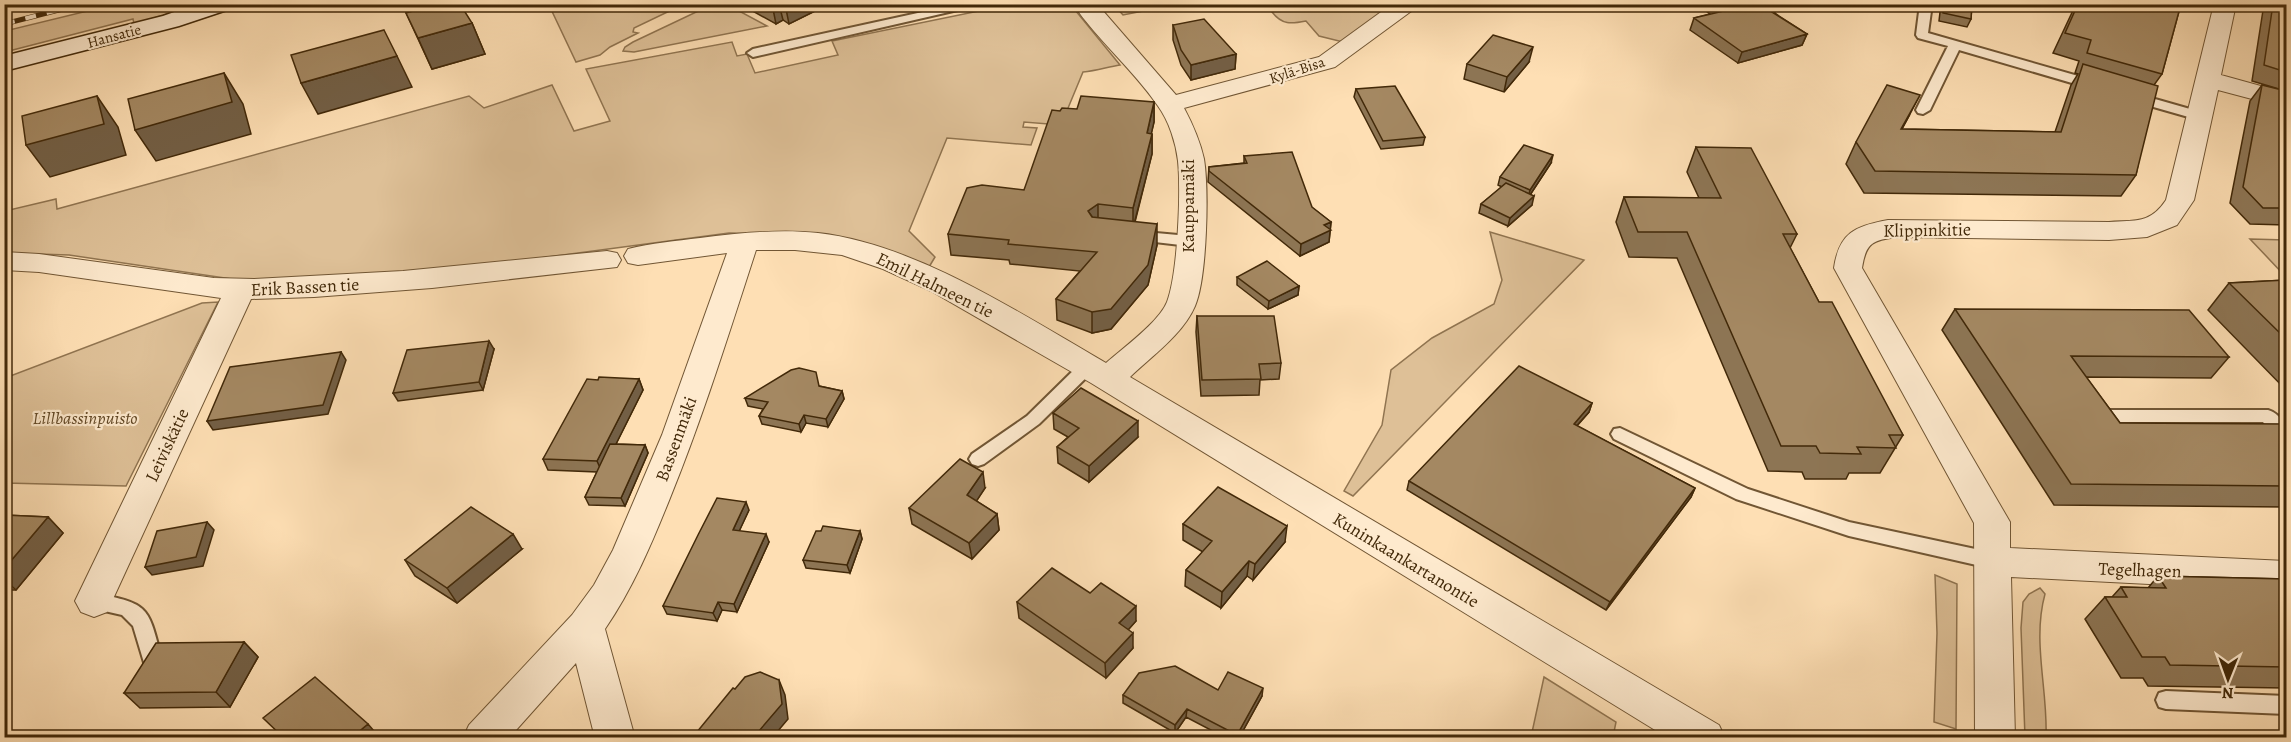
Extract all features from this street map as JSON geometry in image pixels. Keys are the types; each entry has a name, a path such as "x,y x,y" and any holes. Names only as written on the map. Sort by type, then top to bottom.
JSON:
{"main road":[{"name":"Hansatie","path":"4,64 160,24 222,4"}],"street":[{"name":"Kauppamäki","path":"1084,4 1170,105 1184,132 1191,161 1188,271 1181,305 1165,326 1099,372"},
{"name":"Kylä-Bisa","path":"1170,105 1327,62 1391,14 1410,4"},
{"name":"Klippinkitie","path":"1995,738 1992,522 1848,268 1849,254 1858,241 1870,231 1898,228 2109,231 2146,228 2167,219 2180,200 2225,4"},
{"path":"2207,79 2286,101"},
{"name":"Emil Halmeen tie","path":"638,256 745,242 819,242 879,256 976,303 1099,372"},
{"name":"Bassenmäki","path":"483,738 585,626 607,596 630,553 656,495 687,414 745,242"},
{"name":"Erik Bassen tie","path":"4,261 39,263 240,290 468,276 607,260"},
{"name":"Leiviskätie","path":"94,601 240,290"},
{"name":"Kuninkaankartanontie","path":"1099,372 1664,725 1705,738"},
{"name":"Tegelhagen","path":"1994,561 2069,567 2286,576"},
{"path":"585,626 615,738"}],"lane":[{"path":"753,53 978,4"},
{"path":"1926,4 1922,35 2199,116"},
{"path":"1923,110 1955,45"},
{"path":"1120,229 1190,236"},
{"path":"978,459 1099,372"},
{"path":"2097,416 2268,416 2286,438"},
{"path":"1620,434 1742,494 1849,529 1994,561"},
{"path":"94,601 129,608 142,622 152,660"},
{"path":"2166,700 2286,707"}],"green space":[{"path":"713,4 728,5 767,26 634,52 623,51 633,42"},
{"path":"112,5 197,5 134,24 133,19 5,52 5,31"},
{"path":"549,5 682,5 634,28 633,32 638,33 610,47 600,55 576,62"},
{"path":"1008,5 1071,5 1120,65 1083,72 1061,125 1024,122 1023,127 1037,128 1031,145 947,138 909,231 935,257 929,267 814,234 729,233 389,278 252,282 69,255 5,253 5,211 56,199 57,209 469,96 484,108 552,85 574,131 610,121 586,69 732,42 737,56 747,54 755,73 838,55 832,41"},
{"path":"1114,5 1174,5 1123,15"},
{"path":"1291,5 1395,5 1343,42 1319,36 1306,21 1287,22 1279,19 1272,12 1273,9"},
{"path":"1490,232 1584,260 1353,496 1344,491 1382,425 1391,370 1432,338 1494,304 1502,280"},
{"path":"2250,239 2286,240 2286,277"},
{"name":"Lillbassinpuisto","path":"218,302 126,486 5,483 5,378 202,303"},
{"path":"1935,575 1957,584 1956,729 1934,722 1937,633"},
{"path":"2040,588 2045,594 2041,612 2040,648 2046,737 2025,737 2021,628 2023,602 2029,594"},
{"path":"1544,677 1616,722 1613,737 1531,737"}],"building":[{"path":"437,4 460,4 472,23 418,38 406,13"},
{"path":"1715,4 1768,4 1777,11 1772,12 1807,34 1742,52 1694,18 1724,11"},
{"path":"1944,4 1972,4 1971,19 1943,13"},
{"path":"2078,4 2181,4 2162,74 2087,53 2091,40 2065,33"},
{"path":"2273,4 2286,4 2286,72 2264,65"},
{"path":"1204,19 1236,54 1191,65 1181,50 1173,25"},
{"path":"384,30 397,56 301,83 291,55"},
{"path":"1493,35 1533,47 1507,77 1467,64"},
{"path":"2083,64 2158,86 2136,175 1875,171 1856,142 1887,85 1920,95 1901,129 2061,132"},
{"path":"224,73 232,102 135,130 128,99"},
{"path":"2262,85 2286,91 2286,208 2263,208 2243,187"},
{"path":"1395,86 1425,137 1383,141 1356,89"},
{"path":"97,96 104,124 26,145 22,116"},
{"path":"1081,96 1154,102 1147,133 1152,134 1133,208 1098,204 1088,211 1092,217 1157,224 1148,265 1111,309 1092,312 1056,299 1097,252 1008,244 1009,240 948,234 967,188 982,185 1024,190 1052,110 1077,109"},
{"path":"1524,145 1553,155 1530,190 1500,177"},
{"path":"1696,147 1751,148 1797,234 1783,234 1819,302 1832,302 1903,435 1889,435 1896,448 1857,447 1861,454 1820,453 1816,446 1781,446 1687,232 1638,232 1624,197 1721,198"},
{"path":"1292,152 1312,207 1331,222 1324,225 1331,230 1301,244 1209,171 1209,167 1247,163 1244,156"},
{"path":"1506,183 1534,196 1510,218 1481,204"},
{"path":"1267,261 1299,286 1269,301 1237,277"},
{"path":"2286,280 2286,339 2229,283"},
{"path":"1955,309 2189,310 2229,357 2071,356 2120,423 2286,424 2286,486 2071,484"},
{"path":"1197,316 1274,316 1281,363 1259,364 1261,379 1202,380"},
{"path":"489,341 479,382 393,393 407,350"},
{"path":"341,352 323,405 207,421 230,367"},
{"path":"1519,366 1592,403 1574,424 1695,488 1610,602 1409,481"},
{"path":"799,368 816,372 819,386 842,391 826,419 804,415 799,424 759,416 768,402 745,398 791,370"},
{"path":"599,377 639,379 597,461 543,459 587,379 598,380"},
{"path":"1081,388 1138,421 1089,466 1057,447 1079,428 1053,413"},
{"path":"610,444 645,445 621,498 585,497"},
{"path":"960,459 983,472 967,495 997,514 969,543 909,508"},
{"path":"1218,487 1287,526 1255,564 1249,561 1222,592 1186,570 1212,541 1183,524"},
{"path":"717,498 746,502 733,530 766,534 734,604 718,602 713,613 663,606 698,535"},
{"path":"471,507 513,534 447,588 405,560"},
{"path":"4,515 48,517 4,569"},
{"path":"207,522 196,557 145,567 157,531"},
{"path":"823,526 860,531 847,565 803,560 816,531 821,531"},
{"path":"1052,568 1090,593 1101,583 1136,606 1119,623 1133,633 1105,663 1017,602"},
{"path":"2158,576 2286,579 2286,667 2170,665 2165,657 2142,657 2105,597 2127,597 2121,587 2166,588"},
{"path":"244,642 216,692 124,693 156,643"},
{"path":"1175,666 1218,690 1228,672 1263,688 1237,735 1187,709 1175,725 1123,695 1139,673"},
{"path":"760,672 779,680 782,704 753,738 692,738 733,688 735,689 745,677"},
{"path":"315,677 368,724 351,738 284,738 263,718"}],"railway":[{"path":"4,24 82,4"}]}
